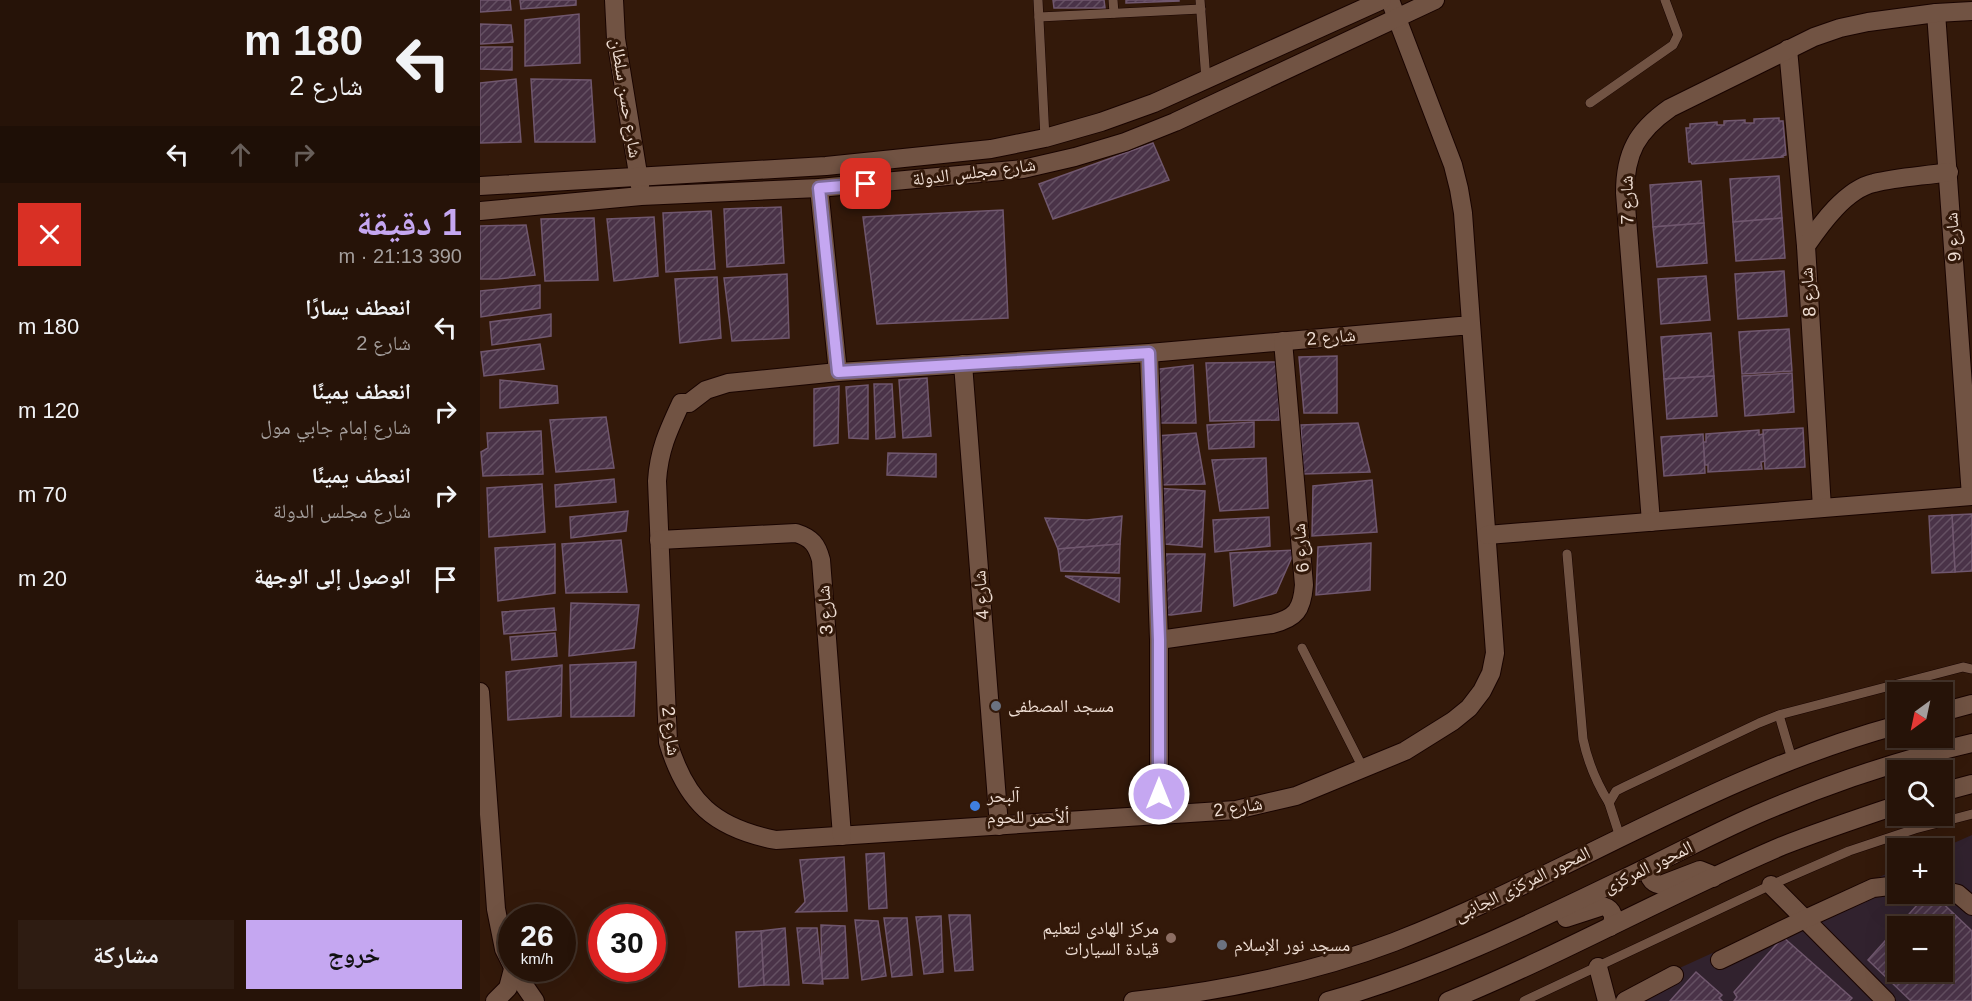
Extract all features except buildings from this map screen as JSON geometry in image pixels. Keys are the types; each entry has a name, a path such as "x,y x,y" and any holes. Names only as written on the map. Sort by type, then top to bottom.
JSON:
{"street":[{"name":"شارع حسن سلطان","path":"614,0 616,39 641,196"},
{"name":"شارع مجلس الدولة","path":"480,186 639,175 826,166 991,149 1045,138 1101,122 1154,103 1382,0"},
{"name":"شارع 2","path":"1390,0 1460,189 1471,325 1487,535 1495,652 1491,673 1482,692 1469,708 1453,721 1405,751 1296,796 1236,810 776,840 750,835 725,824 711,814 687,789 675,766 668,742 657,481 658,459 664,438 681,403 689,402 706,390 728,383 838,372 1033,358 1149,353 1471,325"},
{"name":"شارع مجلس الدولة","path":"480,210 641,196 819,188 1023,169 1125,142 1175,122 1435,0"},
{"name":"شارع 7","path":"1652,522 1625,193 1625,172 1630,153 1640,135 1653,120 1670,108 1814,37 1868,22 1972,11"},
{"name":"شارع 9","path":"1936,13 1972,496"},
{"path":"1788,49 1806,246"},
{"name":"شارع 8","path":"1822,508 1806,246 1834,209 1852,194 1872,183 1949,172"},
{"path":"819,188 838,372"},
{"name":"شارع 6","path":"1159,640 1287,620 1296,613 1303,598 1304,585 1283,341"},
{"path":"1149,353 1159,640 1159,816"},
{"name":"شارع 4","path":"963,364 999,826"},
{"path":"1487,535 1972,496"},
{"name":"شارع 3","path":"660,540 796,533 807,536 818,546 821,560 842,836"},
{"path":"480,692 498,919"},
{"path":"1953,709 1972,704"},
{"name":"المحور المركزى الجانبى","path":"1133,1001 1259,982 1392,943 1456,916 1620,837 1792,759 1842,740 1887,728"},
{"name":"المحور المركزى","path":"1328,1001 1423,970 1550,914 1745,820 1821,789 1893,765 1972,743"},
{"path":"1953,789 1972,784"},
{"name":"المحور المركزى","path":"1448,1001 1509,976 1781,847 1836,825 1887,809"},
{"path":"1651,866 1652,882 1661,885 1700,870 1710,874 1713,878"},
{"path":"1771,885 1886,1001"},
{"path":"1720,960 1873,888 1887,886"},
{"path":"1953,893 1958,894 1972,906"},
{"path":"1550,914 1563,918 1602,906 1611,910 1613,914 1610,927"},
{"path":"1598,967 1607,1001"},
{"path":"1625,1001 1674,975"},
{"path":"495,1001 508,988 510,982"},
{"path":"522,982 535,1001"}],"lane":[{"path":"1038,0 1045,138"},
{"path":"1113,0 1114,14"},
{"path":"1590,103 1673,45 1678,35 1665,0"},
{"path":"1039,17 1114,14 1201,5 1206,80"},
{"path":"1567,554 1583,739 1587,759 1595,780 1609,803 1620,837"},
{"path":"1302,648 1363,768"},
{"path":"1609,803 1616,791 1779,716 1964,667 1972,669"},
{"path":"1779,716 1792,759"},
{"path":"1524,1001 1849,850 1972,814"}],"shaded area":[{"path":"1972,835 1972,1001 1607,1001 1887,874 1887,904 1953,904 1953,843"}],"place":[{"name":"مسجد المصطفى","path":"996,706"},
{"name":"آلبحر ألأحمر للحوم","path":"975,806"},
{"name":"مركز الهادى لتعليم قيادة السيارات","path":"1171,938"},
{"name":"مسجد نور الإسلام","path":"1222,945"}],"route":[{"path":"866,184 819,188 838,372 1033,358 1149,353 1159,640 1159,794"}]}
